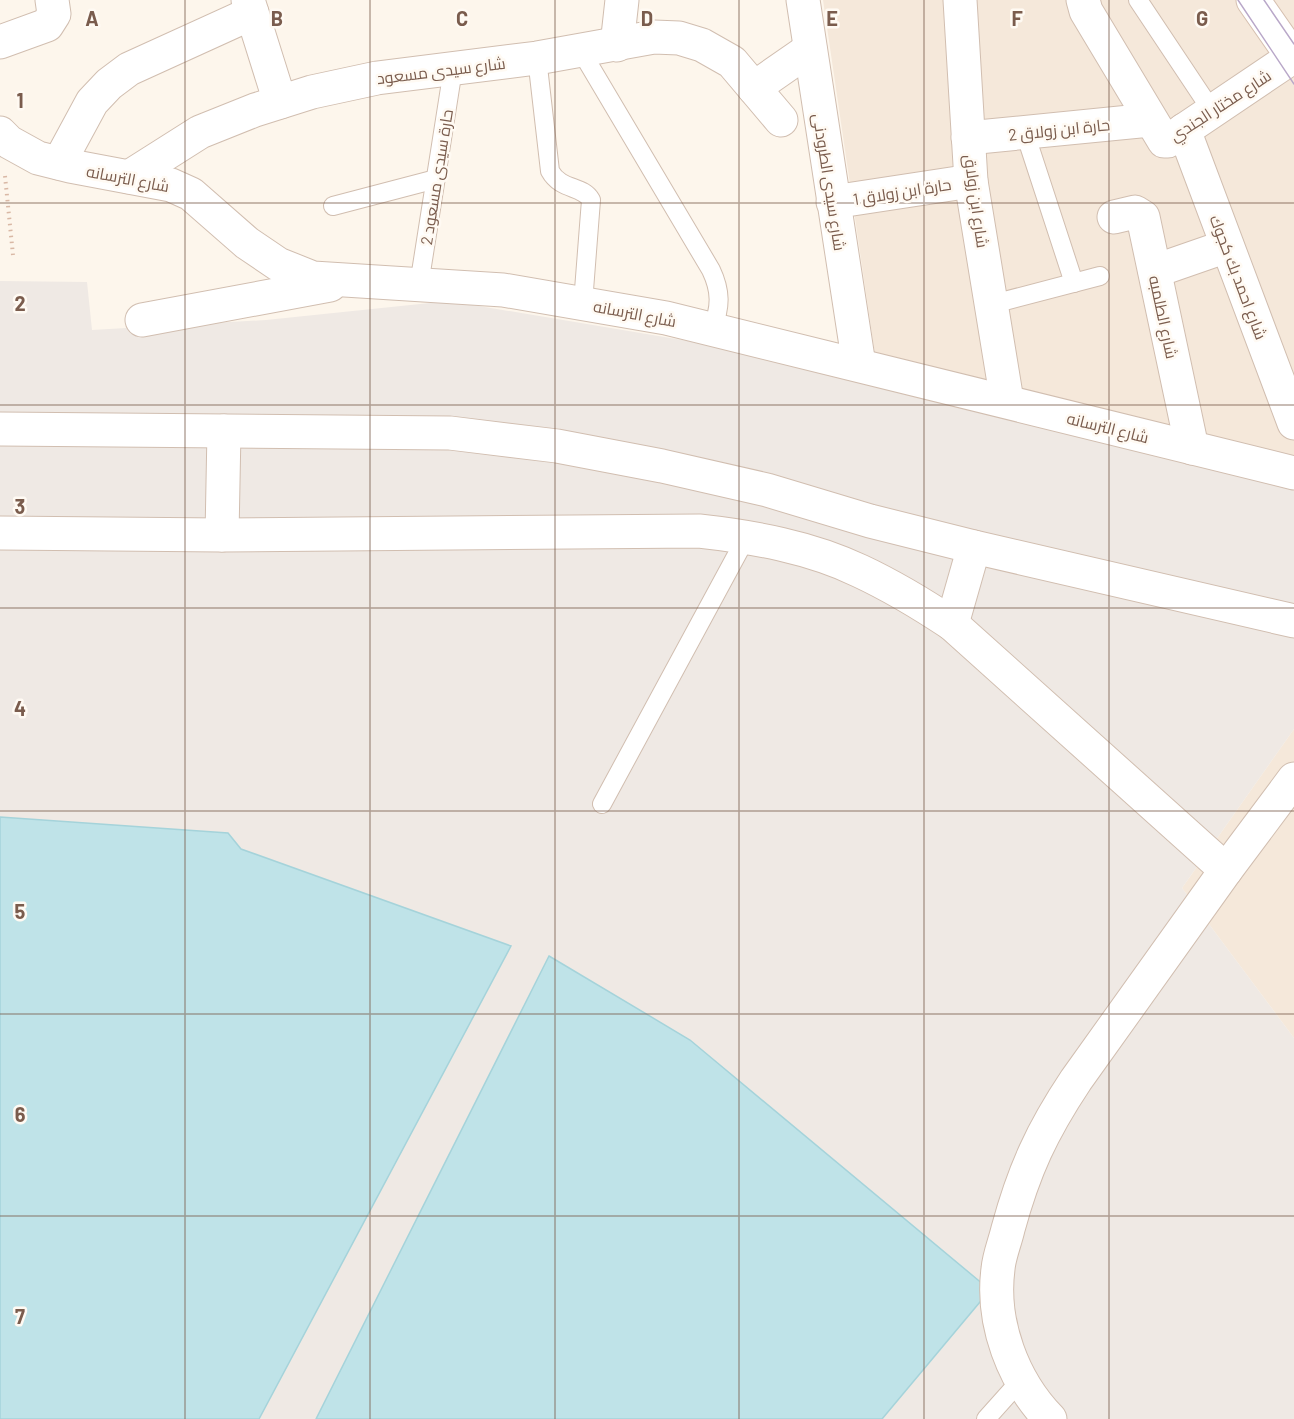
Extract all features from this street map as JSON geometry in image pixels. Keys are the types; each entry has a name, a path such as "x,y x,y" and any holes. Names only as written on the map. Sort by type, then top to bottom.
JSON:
{"street":[{"path":"0,42 47,25 54,14 52,0"},
{"path":"617,45 622,0"},
{"name":"شارع سيدى الطرودنى","path":"802,0 859,365"},
{"name":"شارع ابن زولاق","path":"960,0 971,181 993,304 1007,401"},
{"name":"شارع مختار الجندي","path":"1083,0 1086,11 1164,141 1168,141 1294,58"},
{"path":"1253,0 1294,58"},
{"path":"58,163 92,102 109,84 129,69 250,6 280,102"},
{"name":"شارع سيدى مسعود","path":"129,177 200,132 255,110 312,92 377,78 537,58 654,37 679,38 702,45 732,62 781,120"},
{"path":"754,88 810,49"},
{"name":"حارة ابن زولاق 2","path":"968,138 1150,120"},
{"name":"شارع احمد بك كجوك","path":"1184,130 1294,423"},
{"name":"شارع الترسانه","path":"0,133 9,142 38,158 171,185 191,194 247,243 278,264 313,278 503,290 666,318 1294,473"},
{"name":"حارة ابن زولاق 1","path":"833,202 971,181"},
{"name":"شارع الطلمبه","path":"1114,217 1135,212 1142,214 1192,448"},
{"path":"1155,271 1227,246"},
{"path":"142,320 350,281"},
{"path":"0,429 450,433 557,446 662,465 767,490 870,521 974,548 1294,621"},
{"path":"222,535 224,431"},
{"path":"0,533 222,535 699,531 747,537 806,551 858,570 906,594 952,624 1226,870"},
{"path":"952,624 974,548"},
{"path":"1050,1419 1020,1381 1006,1347 998,1309 998,1269 1019,1191 1034,1152 1053,1115 1076,1080 1294,779"}],"lane":[{"path":"1138,0 1212,111"},
{"path":"581,51 711,270 720,299 718,315 712,329"},
{"path":"537,58 550,171 559,183 584,192 591,201 583,303"},
{"name":"حارة سيدى مسعود 2","path":"419,285 453,69"},
{"path":"1025,133 1074,283"},
{"path":"333,206 436,179"},
{"path":"993,304 1100,276"},
{"path":"602,804 747,537"},
{"path":"986,1419 1020,1381"}],"path":[{"path":"0,133 14,255"}],"shaded area":[{"path":"823,0 1294,0 1294,481 879,382"},
{"path":"0,281 87,282 92,330 266,320 449,301 730,348 1294,481 1294,729 1182,888 1294,1038 1294,1419 882,1419 990,1290 549,956 316,1419 259,1419 511,946 241,849 228,833 0,817"},
{"path":"1294,729 1294,1038 1182,888"}],"water":[{"path":"0,817 228,833 241,849 511,946 259,1419 0,1419"},
{"path":"549,956 690,1040 990,1290 882,1419 316,1419"}],"tram line":[{"path":"1238,0 1294,84"},
{"path":"1264,0 1294,44"}]}
